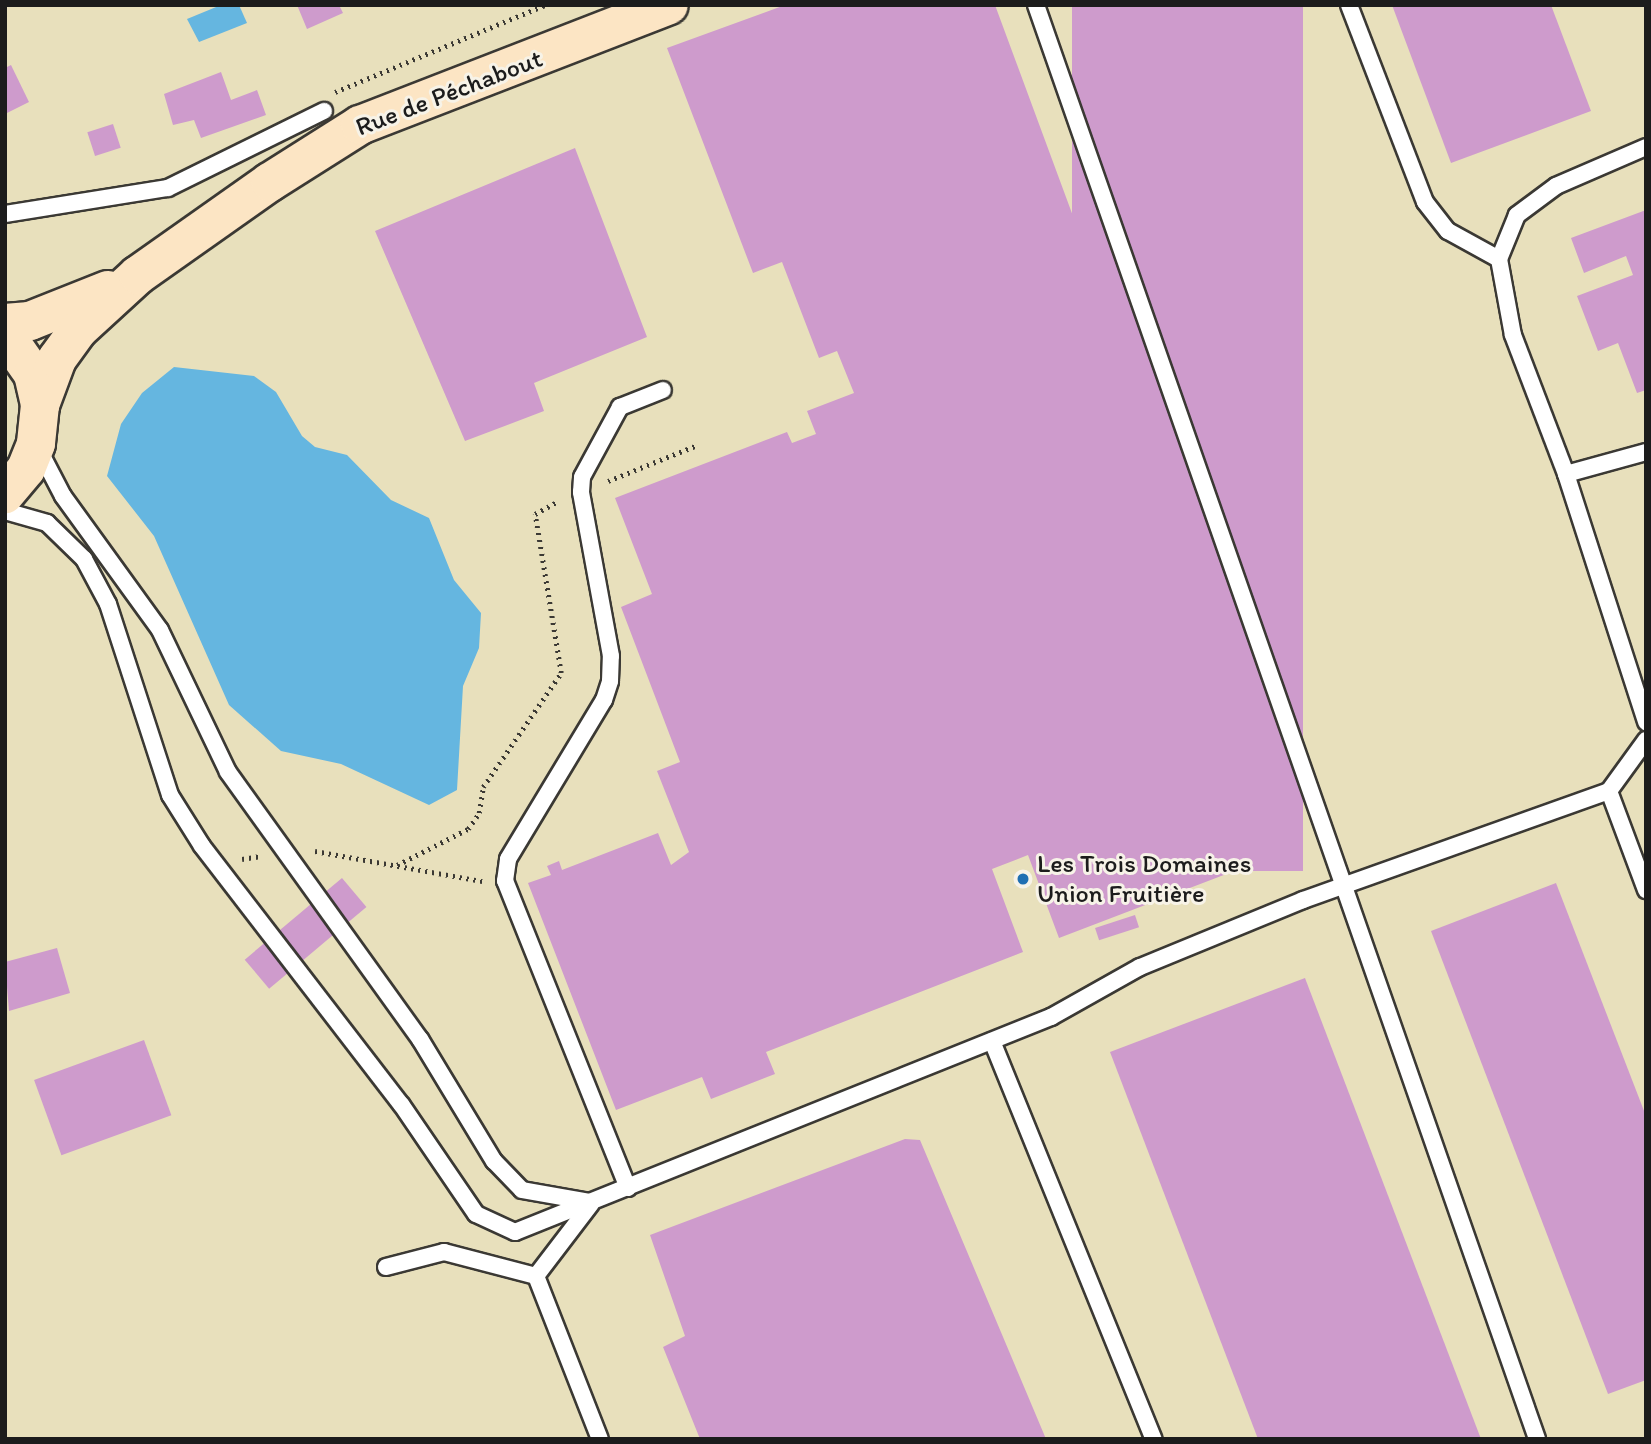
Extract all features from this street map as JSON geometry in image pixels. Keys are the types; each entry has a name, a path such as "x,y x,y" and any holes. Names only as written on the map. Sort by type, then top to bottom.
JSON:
{"street":[{"name":"Rue de Péchabout","path":"5,323 30,321 88,300 138,275 360,125 669,5"},
{"name":"Rue de Péchabout","path":"40,405 57,359 78,330 138,275"},
{"path":"5,334 33,374 40,405 36,444 26,469 5,494"}],"lane":[{"path":"1036,5 1537,1439"},
{"path":"1349,5 1425,202 1448,231 1499,259"},
{"path":"5,214 168,188 324,111"},
{"path":"1646,147 1556,186 1517,215 1499,259 1513,335 1566,474 1646,722"},
{"path":"628,1188 505,881 508,859 604,700 610,681 611,656 581,492 582,477 620,407 663,390"},
{"path":"36,444 63,496 160,630 228,772 420,1039 494,1161 522,1191 592,1202"},
{"path":"1566,474 1646,452"},
{"path":"5,511 47,523 84,559 108,604 170,795 215,863 401,1104 476,1214 514,1233 1051,1017 1140,967 1344,885 1609,791 1646,740"},
{"path":"1609,791 1646,890"},
{"path":"992,1041 1154,1439"},
{"path":"536,1276 592,1202"},
{"path":"386,1267 444,1252 536,1276"},
{"path":"536,1276 600,1439"}],"path":[{"path":"332,93 545,5"},
{"path":"397,865 468,829 479,813 483,787 561,673 535,514 581,492 695,446"},
{"path":"309,851 484,881"}],"water":[{"path":"221,5 239,5 247,23 199,42 187,19"},
{"path":"174,367 254,376 276,392 302,436 315,447 347,455 391,500 429,518 454,580 481,613 479,648 463,686 457,790 429,805 341,764 281,751 229,705 154,536 107,476 121,424 142,393"}],"building":[{"path":"297,5 339,5 343,13 307,29"},
{"path":"785,5 995,5 1121,346 1073,365 1263,860 1059,938 1028,855 992,869 1023,952 766,1052 775,1074 711,1099 702,1077 616,1110 528,883 551,875 547,866 559,861 562,870 658,833 671,865 689,852 657,771 680,762 621,607 652,594 615,498 787,432 792,443 816,434 807,411 854,393 837,351 819,358 782,262 753,273 667,48"},
{"path":"1072,5 1303,5 1303,871 1072,871"},
{"path":"1392,5 1551,5 1591,111 1451,163"},
{"path":"11,65 29,102 5,114 5,68"},
{"path":"221,72 231,100 257,90 266,115 201,138 194,120 173,125 164,94"},
{"path":"113,124 121,148 95,156 87,132"},
{"path":"575,148 647,337 534,383 544,411 465,441 375,231"},
{"path":"1646,210 1646,390 1637,393 1618,343 1598,351 1577,296 1633,275 1626,256 1584,273 1571,238"},
{"path":"342,878 366,907 269,989 245,960"},
{"path":"1556,883 1646,1116 1646,1380 1608,1394 1431,931"},
{"path":"1135,915 1139,927 1099,940 1095,928"},
{"path":"57,948 70,993 9,1011 5,962"},
{"path":"1305,978 1481,1439 1258,1439 1110,1052"},
{"path":"144,1040 171,1115 61,1155 34,1080"},
{"path":"905,1139 920,1140 1046,1439 700,1439 663,1347 685,1336 650,1235"}],"place":[{"name":"Les Trois Domaines Union Fruitière","path":"1023,879"}]}
